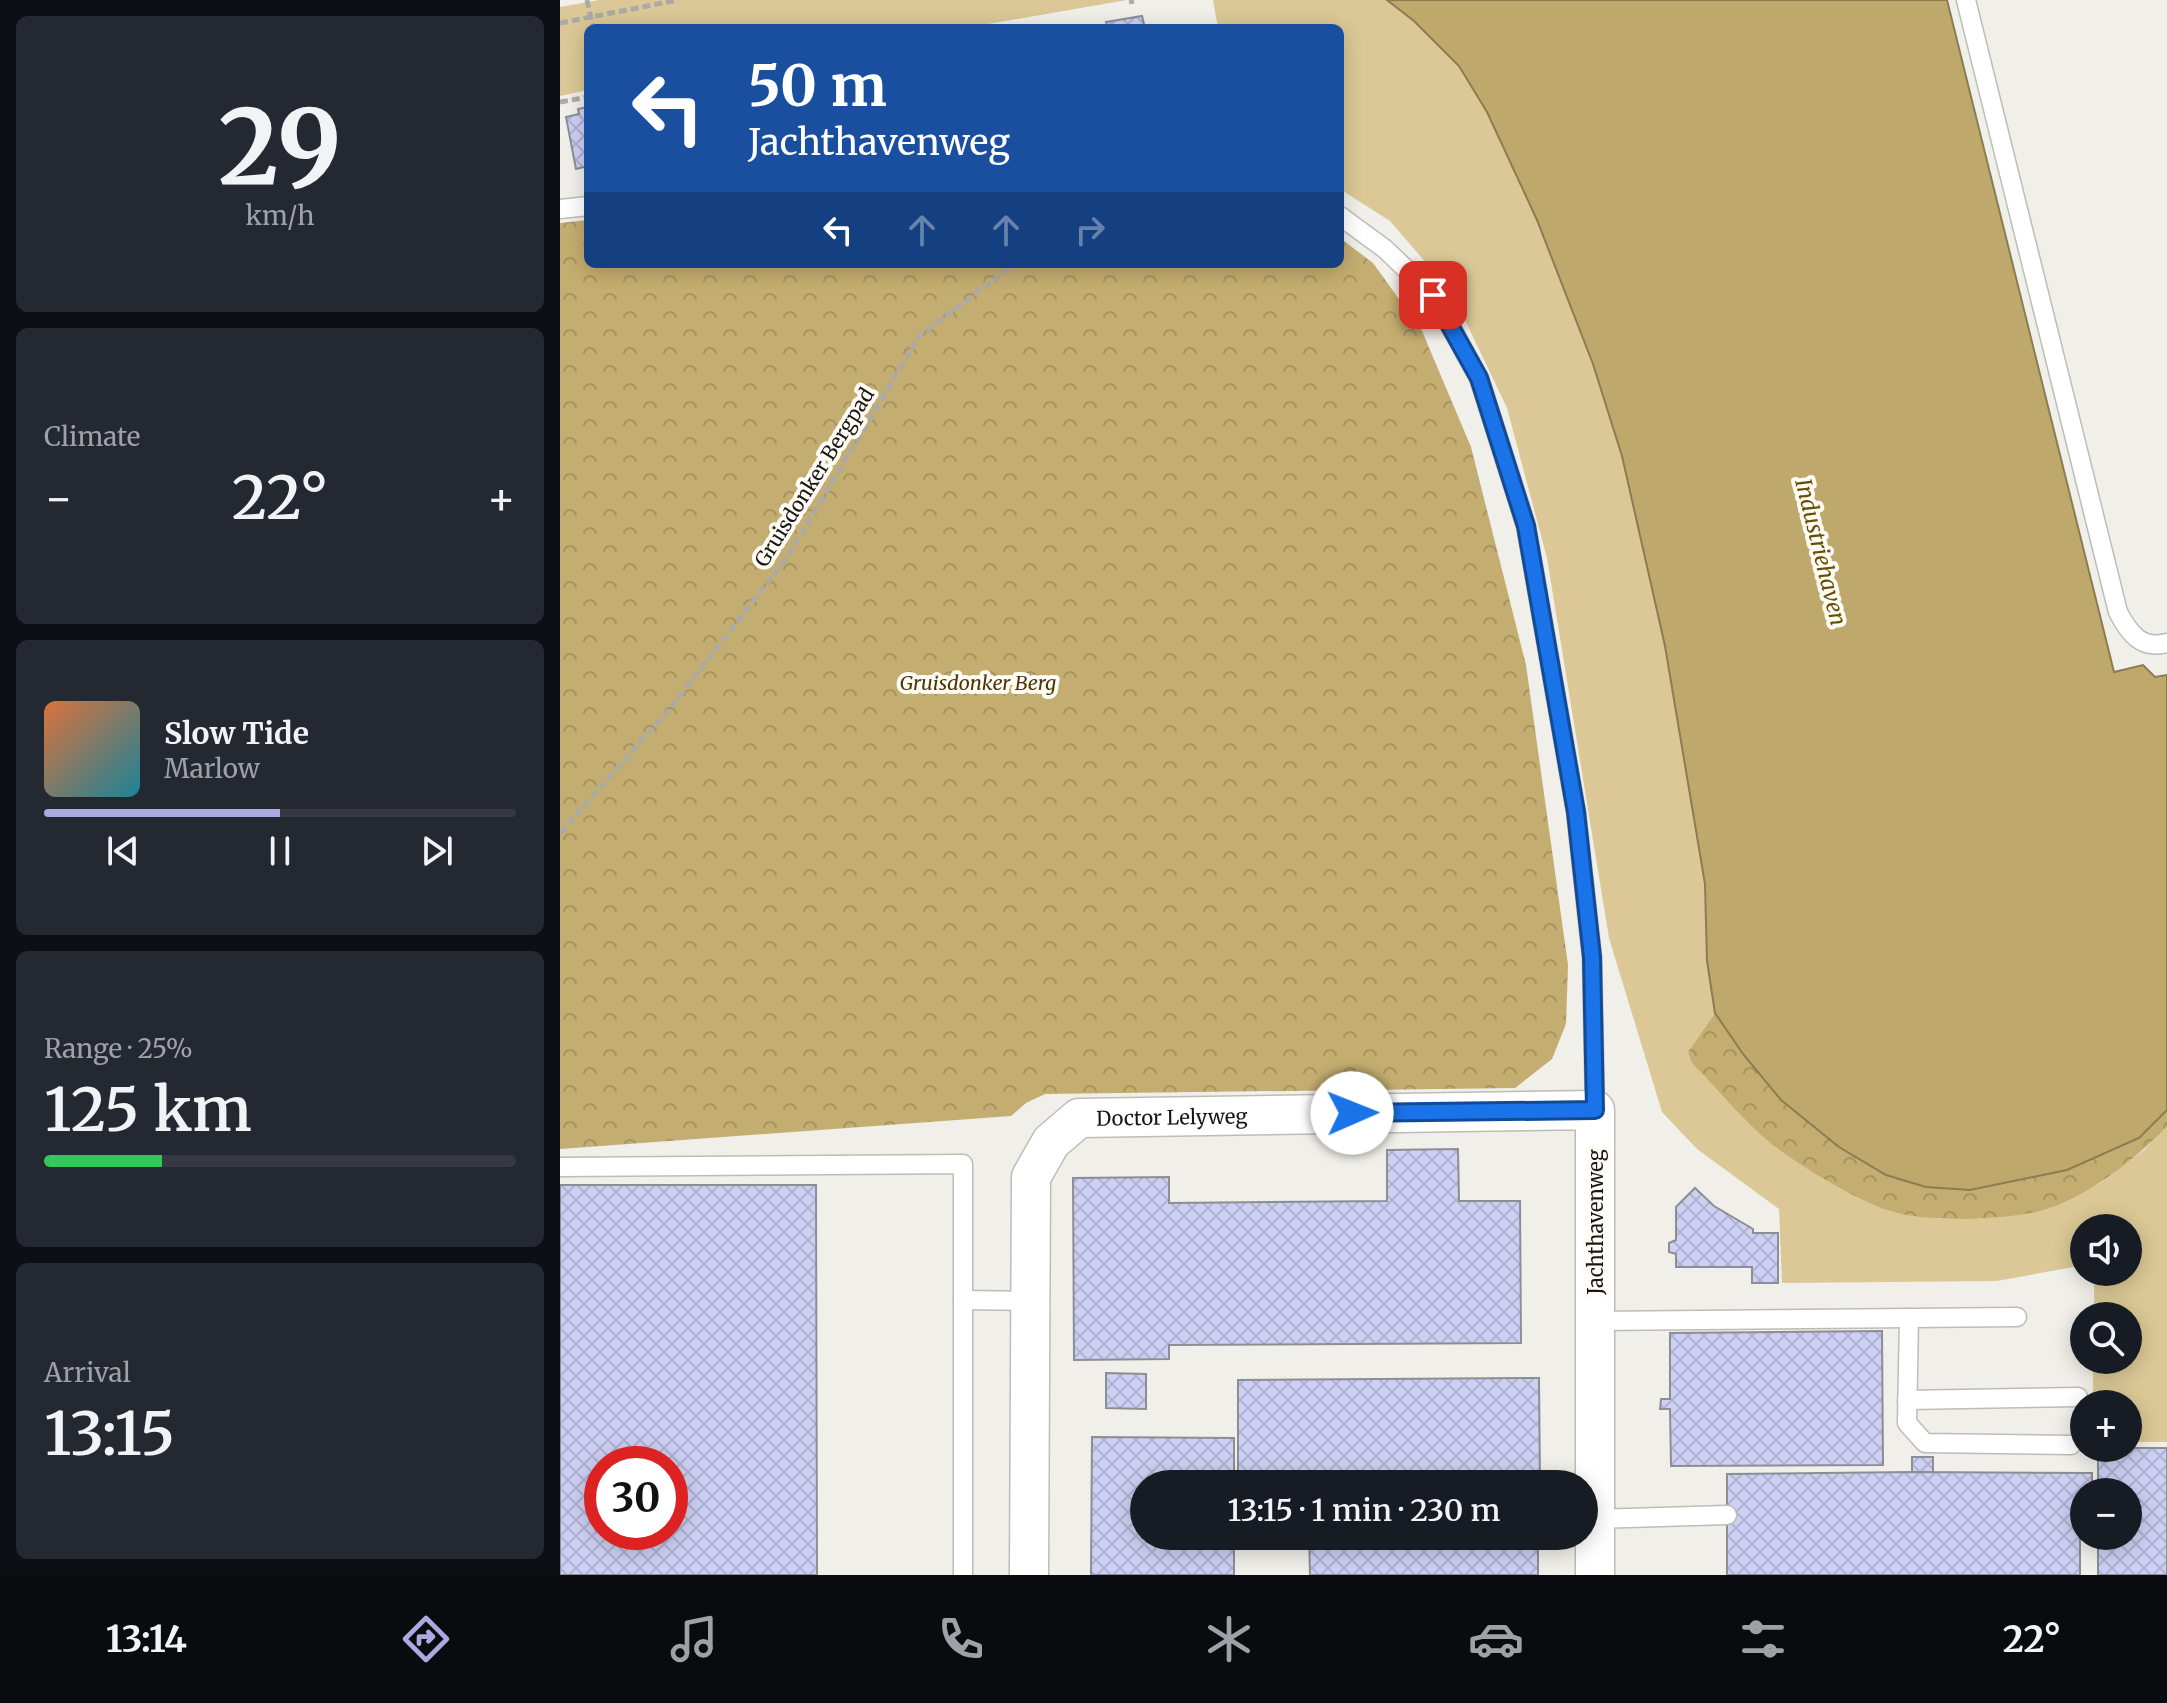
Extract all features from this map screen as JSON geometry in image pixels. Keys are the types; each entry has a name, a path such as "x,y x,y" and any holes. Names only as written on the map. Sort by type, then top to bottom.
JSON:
{"street":[{"name":"Doctor Lelyweg","path":"1029,1575 1031,1177 1051,1142 1079,1118 1595,1110"},
{"name":"Jachthavenweg","path":"1595,1110 1595,1470"},
{"name":"Jachthavenweg","path":"1595,1550 1595,1575"}],"lane":[{"path":"1966,0 2118,612 2128,632 2141,643 2167,643"},
{"path":"560,209 584,206"},
{"name":"Jachthavenweg","path":"1344,219 1385,249 1433,295 1479,378 1526,526 1576,812 1592,957 1595,1110"},
{"path":"560,1167 963,1164 963,1575"},
{"path":"963,1300 1031,1301"},
{"path":"1595,1321 2017,1317"},
{"path":"1909,1318 1907,1423 1925,1443 2070,1445"},
{"path":"1907,1400 2070,1397"},
{"path":"1598,1519 1727,1515"}],"path":[{"path":"587,0 592,24"},
{"path":"560,23 678,0"},
{"path":"560,102 584,98"},
{"name":"Gruisdonker Bergpad","path":"560,833 668,711 788,556 920,335 1010,268"}],"shaded area":[{"path":"599,0 1127,0 988,24 584,24 584,91 560,96 560,7"},
{"path":"1213,0 1387,0 1414,21 1459,66 1487,112 1537,220 1593,364 1622,456 1665,646 1705,884 1707,961 1715,1013 1688,1052 1768,1141 1829,1181 1890,1211 1940,1219 1997,1217 2051,1208 2100,1183 2144,1150 2167,1127 2167,1442 2142,1442 2142,1390 2093,1390 2093,1374 2142,1374 2142,1302 2094,1302 2094,1286 2142,1286 2142,1214 2070,1214 2070,1268 1997,1281 1782,1283 1779,1209 1697,1149 1662,1112 1609,938 1547,558 1507,408 1452,293 1390,221 1344,192 1344,24 1217,24"}],"green space":[{"name":"Gruisdonker Berg","path":"584,220 584,268 1344,268 1344,241 1373,263 1422,331 1471,447 1526,665 1568,965 1566,1024 1552,1059 1515,1088 1045,1094 1026,1103 1011,1116 560,1149 560,223"},
{"path":"1715,1013 1743,1054 1781,1100 1839,1147 1970,1190 2067,1170 2139,1138 2167,1110 2167,1127 2114,1173 2084,1192 2037,1212 1995,1218 1948,1219 1890,1211 1844,1190 1780,1150 1749,1123 1692,1063 1688,1052"}],"water":[{"name":"Industriehaven","path":"1387,0 1947,0 2114,672 2143,665 2155,677 2167,675 2167,1110 2139,1138 2067,1170 1970,1190 1926,1187 1886,1175 1839,1147 1781,1100 1743,1054 1715,1013 1707,961 1705,884 1665,646 1622,456 1593,364 1537,220 1487,112 1459,66 1414,21"}],"building":[{"path":"1142,16 1144,24 1107,24"},
{"path":"584,108 584,167 576,169 566,117 579,114 578,109"},
{"path":"1458,1149 1459,1201 1520,1201 1521,1343 1169,1345 1169,1359 1074,1360 1073,1178 1169,1177 1169,1203 1387,1201 1387,1150"},
{"path":"560,1185 816,1185 817,1575 560,1575"},
{"path":"1695,1188 1714,1206 1753,1229 1753,1233 1778,1233 1778,1283 1752,1283 1752,1267 1676,1267 1676,1254 1669,1252 1669,1243 1676,1240 1676,1207"},
{"path":"1882,1331 1883,1465 1671,1466 1670,1409 1660,1409 1661,1399 1670,1399 1670,1333"},
{"path":"1106,1373 1146,1374 1146,1409 1106,1408"},
{"path":"1539,1378 1540,1470 1238,1470 1238,1380"},
{"path":"1092,1437 1234,1438 1234,1470 1130,1470 1130,1550 1234,1550 1234,1575 1091,1575"},
{"path":"2142,1448 2167,1448 2167,1575 2098,1575 2098,1550 2142,1550 2142,1478 2098,1478 2098,1462 2142,1462"},
{"path":"1912,1457 1933,1457 1933,1472 1912,1472"},
{"path":"2092,1473 2092,1478 2070,1478 2070,1550 2080,1550 2080,1575 1727,1575 1727,1474"},
{"path":"1309,1550 1538,1550 1538,1575 1310,1575"}],"route":[{"path":"1352,1113 1595,1110 1592,957 1576,812 1526,526 1479,378 1433,295"}]}
